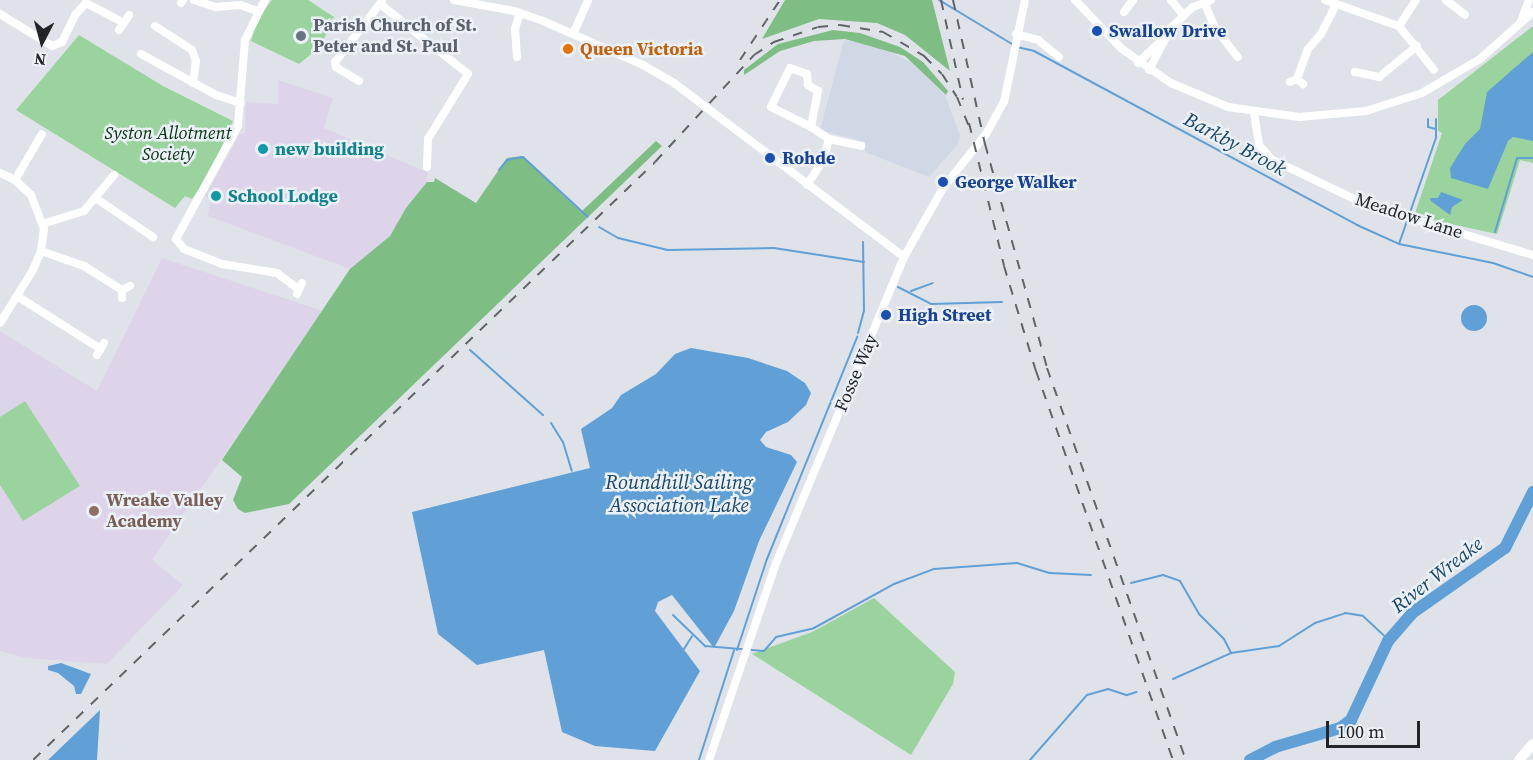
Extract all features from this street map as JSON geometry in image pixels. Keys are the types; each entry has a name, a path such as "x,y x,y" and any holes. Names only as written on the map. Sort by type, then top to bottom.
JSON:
{"highway":[{"path":"1519,760 1533,744"}],"street":[{"path":"194,0 216,7 240,4 257,11"},
{"path":"264,0 245,40 241,103 235,134 193,205 176,239 184,249 222,264 277,273 299,288"},
{"path":"454,0 495,3 574,32 674,83 904,257"},
{"path":"574,32 588,0"},
{"name":"Fosse Way","path":"709,760 746,646 795,515 904,257 943,188 996,118 1007,92 1013,50 1025,0"},
{"path":"1075,0 1100,30 1138,63 1213,102 1254,113 1330,117 1395,103 1448,81 1480,59 1533,12"},
{"path":"1171,0 1183,15"},
{"path":"1325,0 1335,6 1400,26 1434,70"},
{"path":"1400,26 1416,0"},
{"path":"1446,0 1466,17"},
{"path":"1521,22 1529,0"},
{"path":"1124,12 1128,1"},
{"path":"1138,63 1163,39 1183,15 1207,1 1218,33 1238,57"},
{"path":"0,14 47,43 56,46 62,42 75,15 86,2 122,26 129,15"},
{"path":"360,81 336,67 335,62 381,2 468,74 428,139 427,167"},
{"path":"1297,82 1308,49 1321,34 1335,6"},
{"path":"517,57 515,29 520,13"},
{"path":"155,26 192,50 196,61 193,83"},
{"path":"1016,38 1038,40 1059,57"},
{"path":"1149,70 1163,39"},
{"path":"42,52 47,43"},
{"path":"1355,72 1379,76 1417,46"},
{"path":"141,54 193,83 241,103"},
{"path":"811,127 818,91 808,85 807,74 790,68 771,107 811,127 829,139 861,146"},
{"path":"1379,76 1383,86"},
{"name":"Meadow Lane","path":"1254,113 1258,145 1271,159 1367,205 1533,255"},
{"path":"15,180 42,134"},
{"path":"28,138 37,143"},
{"path":"807,185 823,160 829,139"},
{"path":"0,173 15,180 30,195 42,224 41,251 0,323"},
{"path":"42,224 73,218 97,199 114,175"},
{"path":"97,199 155,238"},
{"path":"185,200 193,205"},
{"path":"41,251 84,266 125,292"},
{"path":"17,296 100,349"}],"shaded area":[{"path":"844,40 878,46 911,62 945,95 960,136 958,144 929,177 865,152 865,142 820,130"},
{"path":"278,80 333,98 324,128 427,172 427,182 406,208 390,236 350,269 208,216 210,200 205,196 240,134 245,133 246,102 278,104"},
{"name":"Wreake Valley Academy","path":"162,258 323,311 152,560 183,585 107,664 25,658 0,651 0,331 97,391"}],"green space":[{"path":"272,0 308,0 334,17 320,47 299,64 251,41 257,20"},
{"path":"785,0 932,0 950,71 905,35 877,23 819,19 762,39"},
{"path":"1533,26 1533,163 1520,160 1497,234 1414,216 1442,133 1438,131 1438,100"},
{"path":"833,30 860,33 900,47 923,62 948,91 946,95 905,56 845,39 814,41 780,51 744,75 744,70 778,44"},
{"name":"Syston Allotment Society","path":"79,35 163,86 233,121 210,173 192,199 185,196 175,208 16,110"},
{"path":"656,141 662,146 289,504 245,513 238,509 233,500 242,477 222,460 350,269 390,236 406,208 427,182 434,182 435,178 476,203 507,158 522,156 581,212"},
{"path":"25,401 80,486 23,521 0,485 0,417"},
{"path":"874,598 955,672 953,684 911,755 752,654 812,632"}],"water":[{"path":"1533,52 1533,141 1513,137 1508,141 1488,189 1451,178 1450,168 1465,144 1480,129 1487,92"},
{"path":"1441,192 1463,200 1452,207 1450,215 1431,201 1430,198 1438,198"},
{"path":"1474,305 1483,309 1487,318 1483,327 1474,331 1465,327 1461,318 1465,309"},
{"name":"Roundhill Sailing Association Lake","path":"691,348 748,358 787,371 805,383 811,393 806,405 788,422 766,432 760,440 766,447 791,455 797,462 759,541 734,611 714,648 672,595 658,602 655,611 700,671 655,751 595,746 562,732 544,650 477,665 438,634 412,512 590,468 581,429 612,408 621,395 656,374 675,354"},
{"path":"61,663 91,674 81,694 76,694 74,686 58,673 48,670 48,666"},
{"path":"100,710 97,760 48,760"}],"waterway":[{"name":"Barkby Brook","path":"939,0 1017,47 1034,51 1357,225 1399,244 1493,263 1533,277"},
{"path":"1428,119 1428,127 1436,129"},
{"path":"1399,244 1436,138 1436,119"},
{"path":"499,170 507,160 523,157 588,217"},
{"path":"1495,232 1517,158 1533,158"},
{"path":"599,227 618,238 668,250 774,248 864,262"},
{"path":"858,333 864,311 863,242"},
{"path":"911,291 933,283"},
{"path":"898,287 931,304 1002,302"},
{"path":"737,650 767,559 857,337"},
{"path":"470,350 543,415"},
{"path":"551,423 563,442 572,471"},
{"name":"River Wreake","path":"1250,760 1275,747 1340,728 1351,720 1388,641 1412,613 1505,548 1533,492"},
{"path":"673,615 705,646 764,651 776,637 814,628 894,584 934,569 1017,563 1050,573 1091,575"},
{"path":"1131,583 1163,575 1180,581 1200,615 1224,639 1231,653 1279,646 1315,623 1345,613 1363,616 1389,640"},
{"path":"684,649 692,636"},
{"path":"699,760 734,650"},
{"path":"1173,679 1231,653"},
{"path":"1030,760 1087,695 1108,689 1127,695 1137,692"}],"railway":[{"path":"740,60 780,0"},
{"path":"941,0 963,100"},
{"path":"953,0 985,144 1047,368 1186,760"},
{"path":"33,760 655,162 754,55 774,42 818,27 840,25 883,32 924,56 942,74 957,97 970,129"},
{"path":"969,123 1004,266 1036,371 1173,760"}],"place":[{"name":"Swallow Drive","path":"1097,31"},
{"name":"Parish Church of St. Peter and St. Paul","path":"301,36"},
{"name":"Queen Victoria","path":"568,49"},
{"name":"new building","path":"263,149"},
{"name":"Rohde","path":"770,158"},
{"name":"George Walker","path":"943,182"},
{"name":"School Lodge","path":"216,196"},
{"name":"High Street","path":"886,315"},
{"name":"Wreake Valley Academy","path":"94,511"}]}
